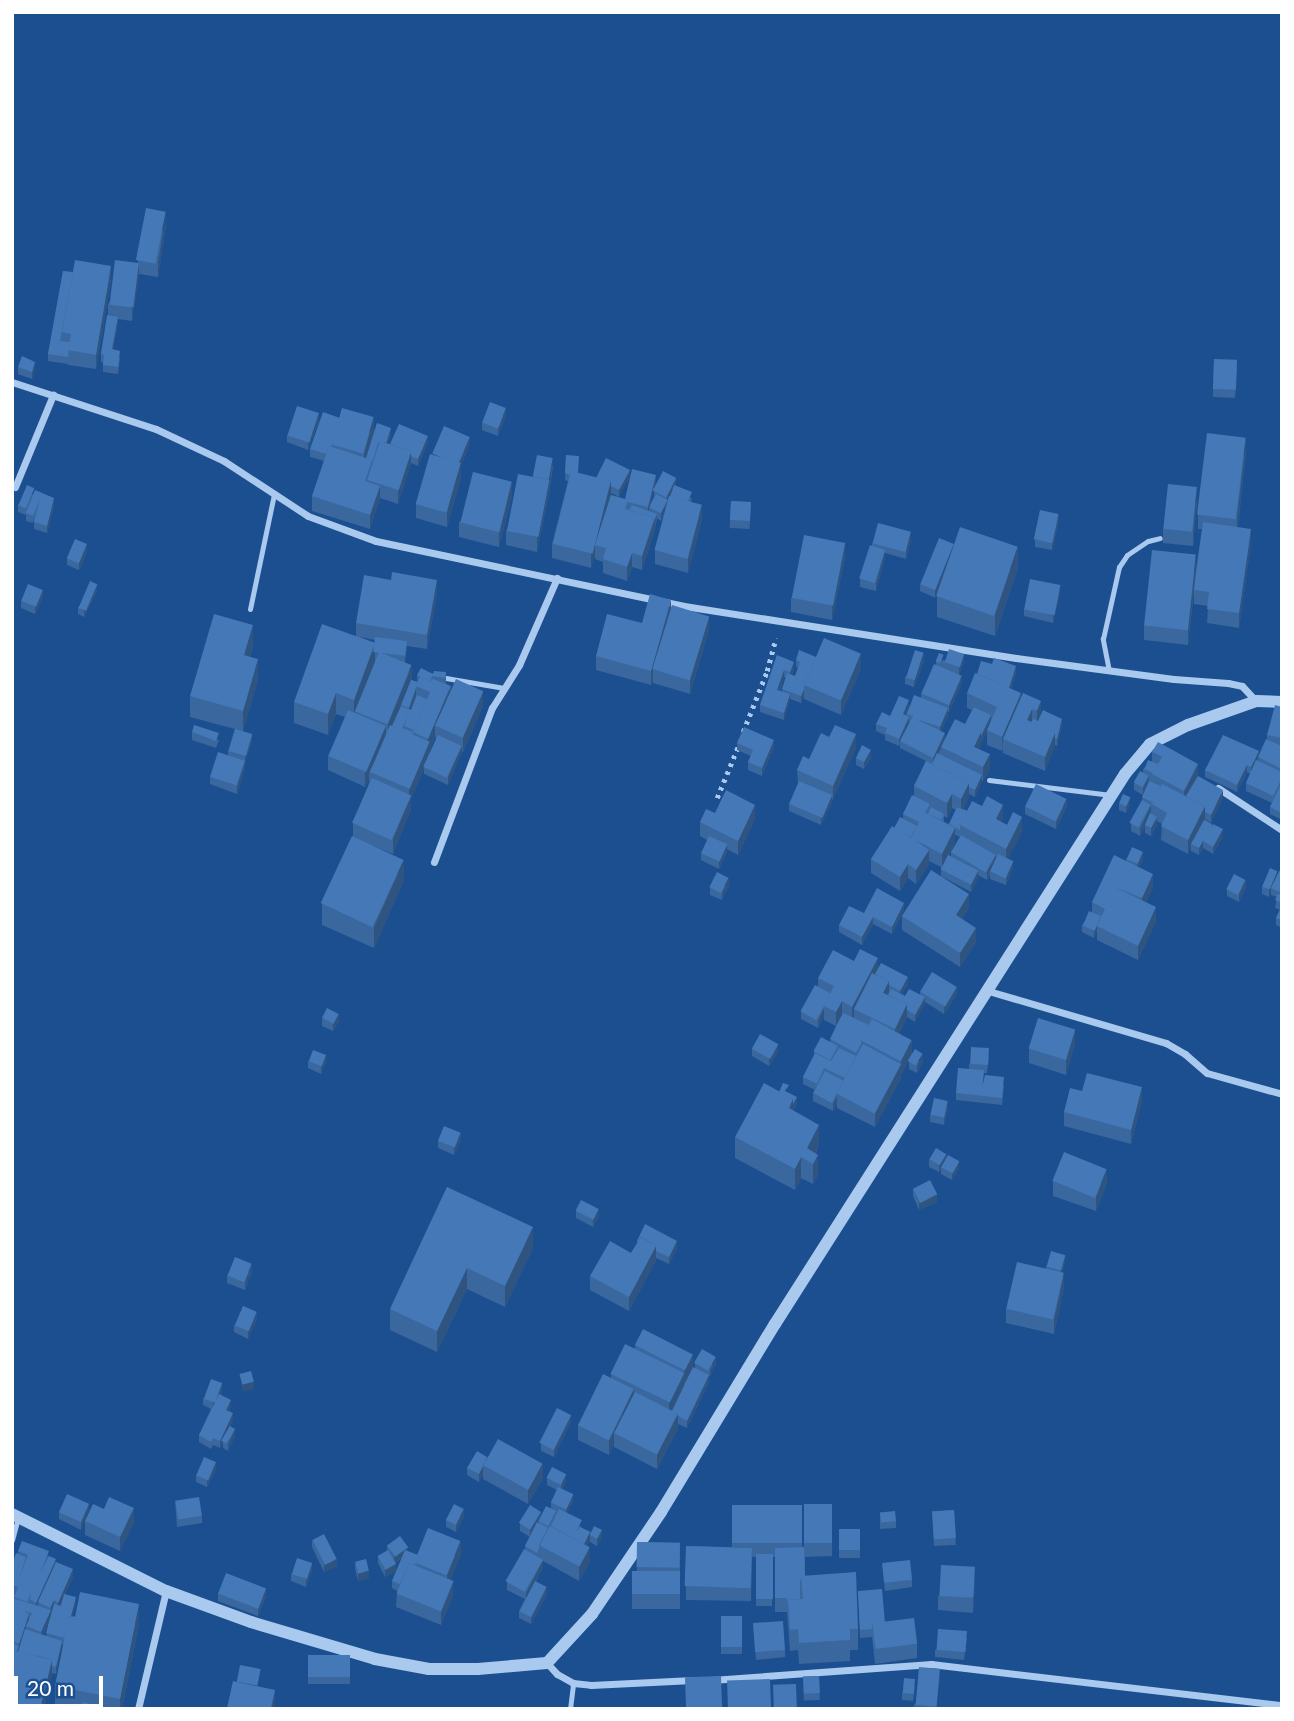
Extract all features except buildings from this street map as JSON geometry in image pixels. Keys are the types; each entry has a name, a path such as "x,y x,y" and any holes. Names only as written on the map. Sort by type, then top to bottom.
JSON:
{"street":[{"path":"12,382 120,415 209,452 321,522 376,541 684,606 1109,671 1228,683 1242,686 1256,701"},
{"path":"15,487 53,395"},
{"path":"434,862 492,708 519,665 557,578"},
{"path":"15,1516 166,1591 251,1622 375,1659 441,1669 547,1663 592,1614 661,1512 775,1324 985,990 1112,795 1155,748 1188,725 1256,701 1282,702"},
{"path":"1215,786 1282,830"},
{"path":"985,990 1166,1043 1185,1054 1207,1073 1282,1094"},
{"path":"138,1709 166,1591"},
{"path":"547,1663 557,1674 573,1683 591,1685 932,1664 1282,1705"}],"lane":[{"path":"250,609 274,494"},
{"path":"1109,671 1103,639 1119,567 1127,555 1148,541 1160,538"},
{"path":"436,677 504,688"},
{"path":"989,780 1112,795"},
{"path":"12,1540 15,1516"},
{"path":"570,1709 573,1683"}],"path":[{"path":"717,798 767,671 781,620"}]}
